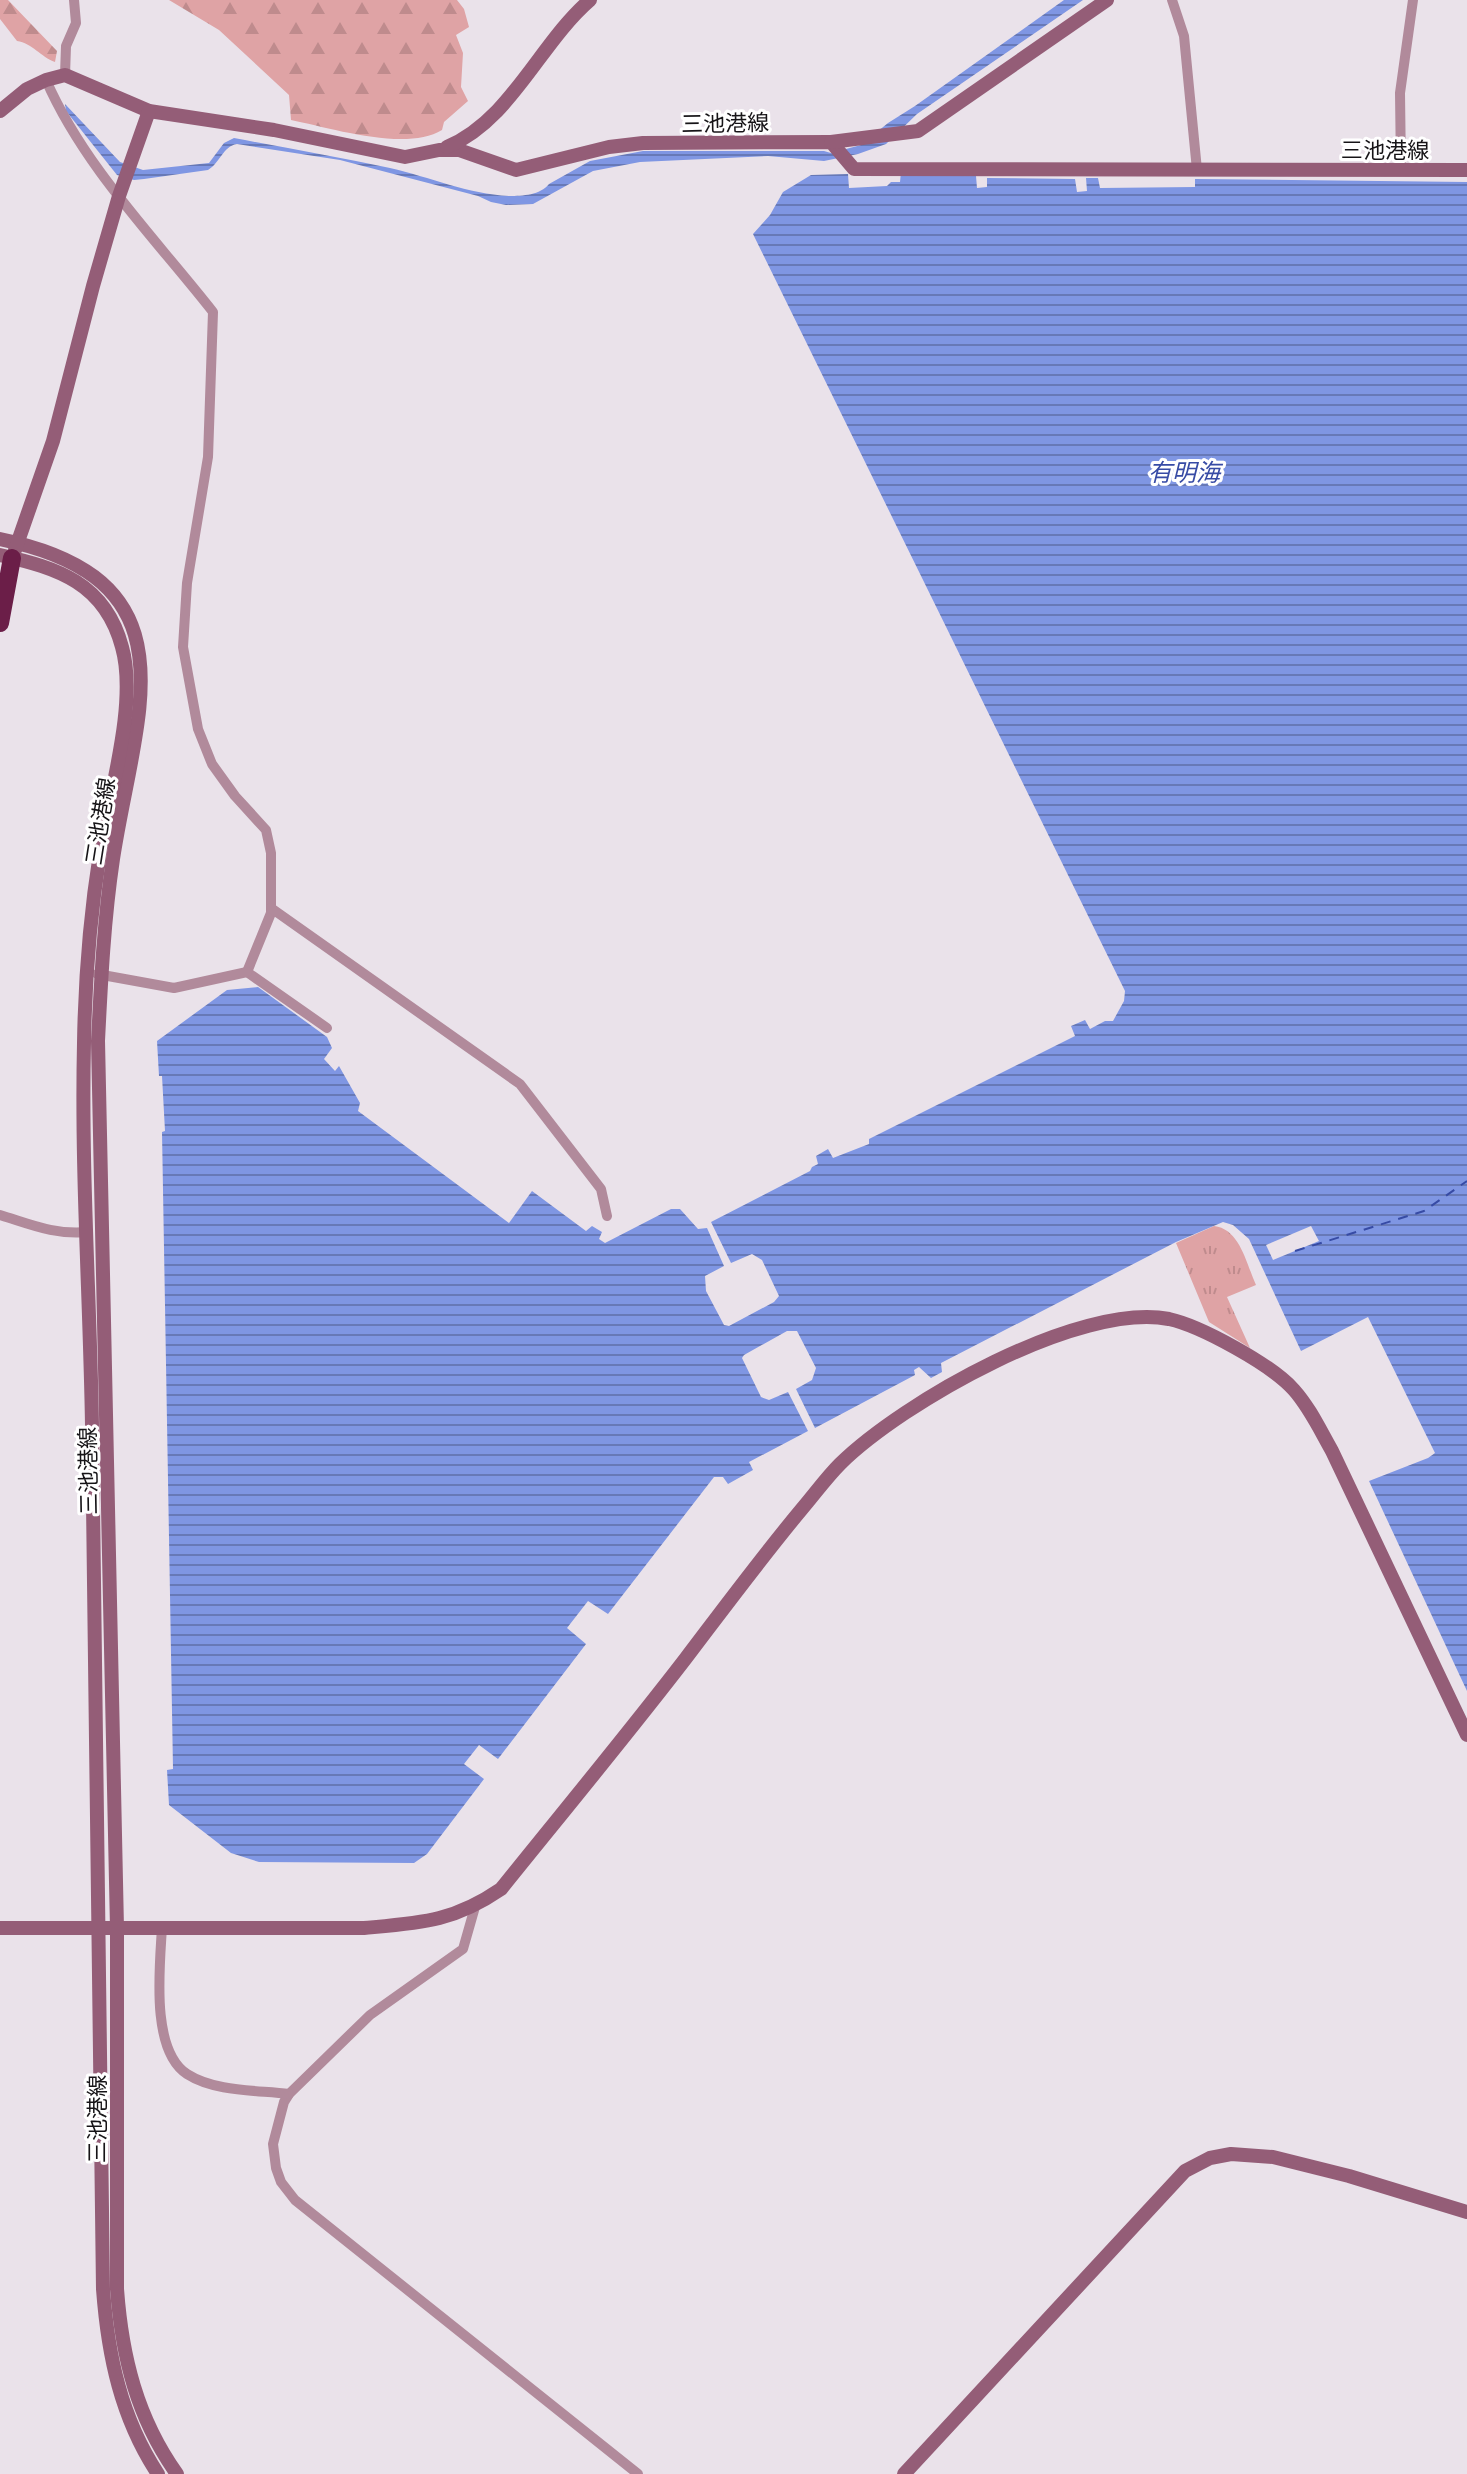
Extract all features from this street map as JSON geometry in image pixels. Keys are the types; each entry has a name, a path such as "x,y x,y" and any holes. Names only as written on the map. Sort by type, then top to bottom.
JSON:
{"highway":[{"path":"0,581 10,552"},
{"path":"0,623 10,552"}],"main road":[{"path":"439,150 476,131 590,0"},
{"path":"839,152 918,131 1107,0"},
{"path":"0,111 27,89 65,75"},
{"name":"三池港線","path":"65,75 149,111 274,130 405,157 439,150 459,150 516,170 609,147 643,143 839,152 854,169 1467,170"},
{"path":"10,552 53,441 119,196 149,111"},
{"name":"三池港線","path":"0,539 10,552 69,576 89,590 115,626 127,670 126,708 99,857 94,974 83,1101 91,1353 103,2289 107,2338 115,2380 129,2420 158,2474"},
{"name":"三池港線","path":"94,974 105,1321 117,1928 117,2289 120,2334 130,2377 143,2415 177,2474"},
{"path":"0,1928 364,1928 424,1923 475,1907 501,1889 840,1464 903,1415 963,1376 1028,1347 1123,1317 1168,1319 1191,1326 1252,1358 1293,1388 1332,1451 1467,1735"},
{"path":"904,2474 1185,2171 1210,2158 1231,2154 1273,2157 1467,2211"}],"street":[{"path":"65,75 66,46 76,23 74,0"},
{"path":"1172,0 1184,36 1197,170"},
{"path":"1401,170 1400,93 1413,0"},
{"path":"46,80 59,109 119,196 213,312 208,457 187,583 183,647 198,729 212,764 235,796 266,830 271,853 271,908 247,972"},
{"path":"271,908 520,1084 601,1189 607,1216"},
{"path":"94,974 174,988 247,972 327,1028"},
{"path":"0,1215 47,1231 66,1234 87,1232"},
{"path":"475,1907 463,1949 370,2015 289,2094 273,2144 276,2168 281,2182 295,2200 638,2474"},
{"path":"162,1927 159,1978 163,2034 171,2055 186,2073 218,2085 289,2094"}],"green space":[{"path":"0,0 8,0 57,51 55,62 17,41 0,19"},
{"path":"169,0 457,0 464,9 469,27 456,35 463,53 461,87 468,101 444,122 442,130 409,139 368,136 291,120 289,95 219,30"},
{"path":"1214,1226 1223,1228 1236,1240 1256,1285 1227,1297 1250,1348 1209,1322 1176,1243"}],"water":[{"path":"1064,0 1083,0 917,114 886,144 824,161 768,156 640,162 593,171 533,204 491,202 340,160 237,144 228,148 208,170 134,180 117,175 66,111 65,104 120,162 143,170 209,163 224,143 234,138 390,168 479,192 525,195 541,191 590,161 643,151 831,153 861,145"},
{"name":"有明海","path":"901,172 976,176 977,188 987,187 987,178 1075,179 1077,192 1087,191 1086,178 1098,178 1100,188 1195,187 1195,179 1467,182 1467,1691 1369,1481 1435,1453 1368,1317 1301,1351 1249,1239 1233,1225 1223,1222 1176,1242 941,1363 942,1372 931,1378 919,1367 914,1370 915,1375 815,1428 796,1389 812,1380 816,1368 797,1331 787,1331 744,1355 742,1358 761,1397 769,1400 788,1392 808,1431 749,1462 753,1470 728,1484 723,1477 714,1477 608,1614 588,1601 567,1628 586,1644 498,1759 479,1745 464,1764 484,1779 427,1854 414,1863 259,1862 231,1853 169,1805 167,1770 173,1769 162,1132 165,1131 157,1041 227,990 258,987 327,1037 332,1048 324,1059 335,1071 339,1066 360,1103 358,1111 509,1223 532,1191 586,1231 592,1226 602,1232 599,1239 605,1243 671,1209 680,1209 698,1229 707,1228 724,1266 705,1276 706,1291 724,1325 729,1326 774,1302 779,1296 762,1260 752,1254 731,1263 711,1222 810,1171 818,1164 816,1156 828,1149 833,1158 869,1144 869,1139 1075,1036 1071,1026 1085,1020 1090,1029 1105,1021 1113,1021 1124,1001 1125,991 753,234 770,215 783,192 811,175 848,174 849,188 887,186 891,182 900,182"}],"pier":[{"path":"1311,1226 1319,1241 1273,1260 1266,1245"}],"ferry route":[{"path":"1295,1251 1424,1211 1467,1181"}]}
